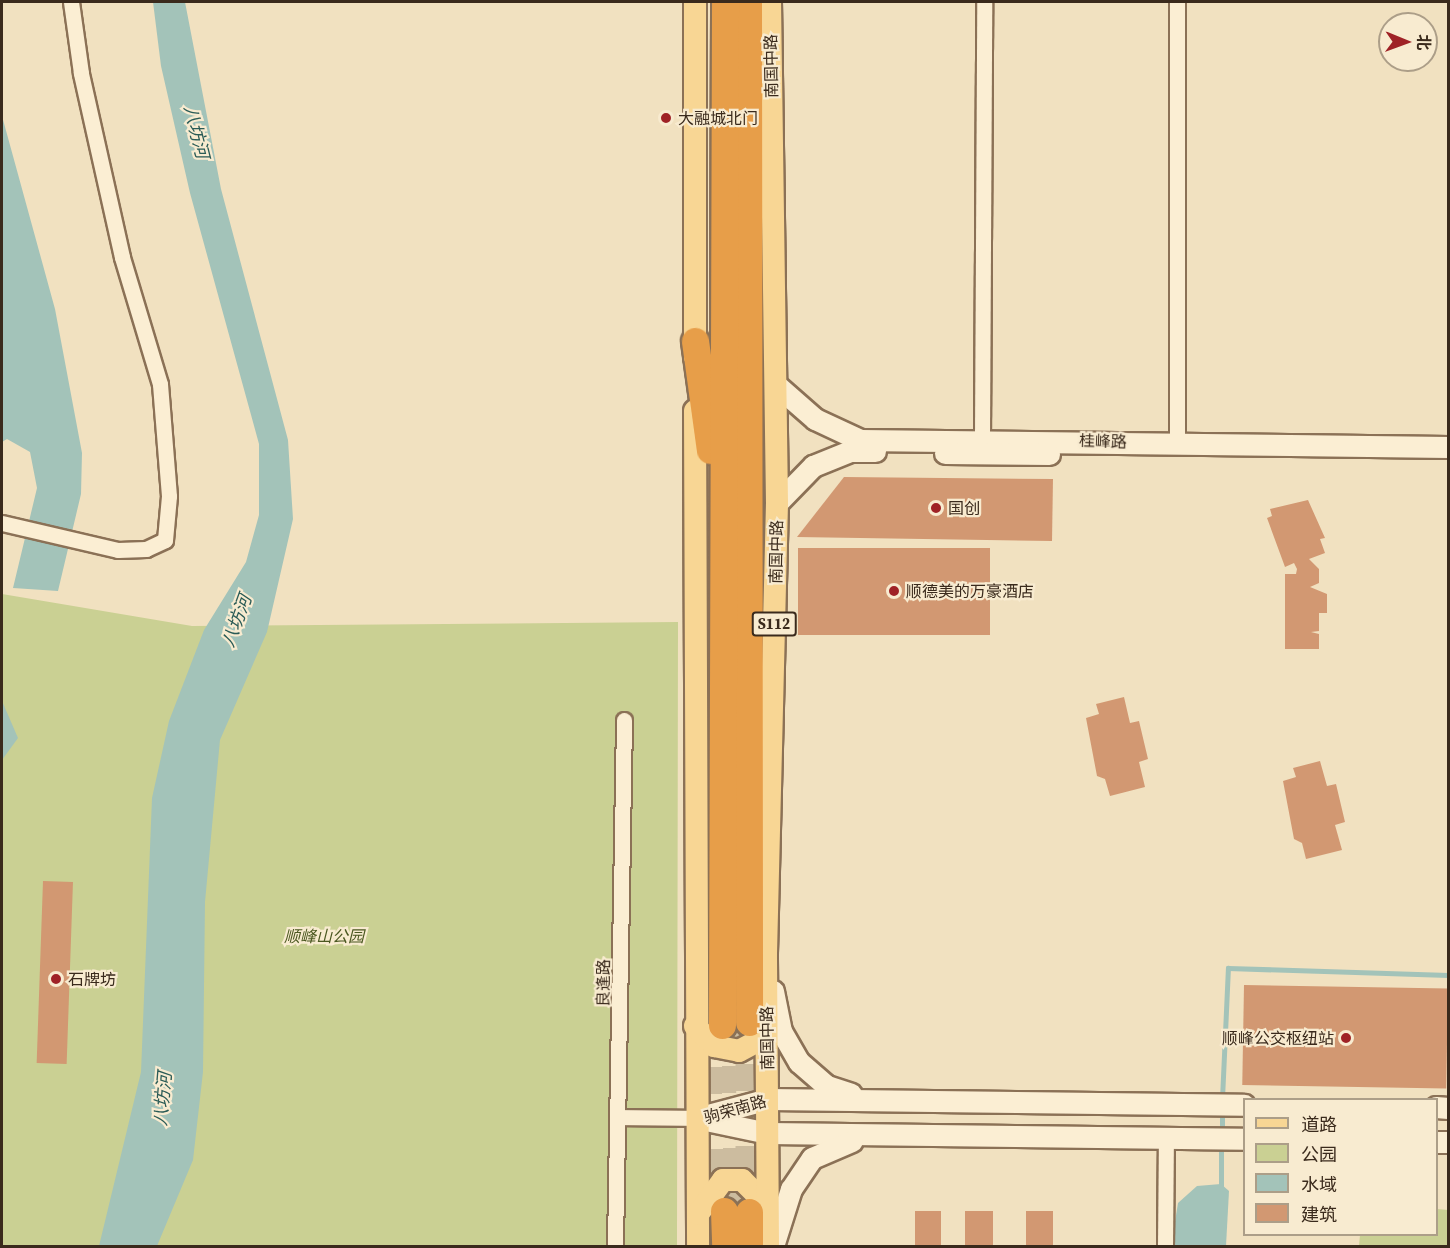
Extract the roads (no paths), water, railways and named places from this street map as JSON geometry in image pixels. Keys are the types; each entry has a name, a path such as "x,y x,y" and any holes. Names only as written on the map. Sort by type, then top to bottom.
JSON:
{"highway":[{"path":"722,1024 725,2"},
{"name":"南国中路","path":"748,2 749,1022"},
{"path":"695,341 724,546"},
{"name":"S112","path":"724,1246 755,1232"}],"main road":[{"path":"695,2 695,1026 698,1246"},
{"name":"南国中路","path":"755,1232 768,1133 766,953 777,503 770,2"},
{"path":"695,1026 714,1046 739,1051 756,1042 766,999"},
{"path":"698,1214 723,1180 742,1180 761,1199 755,1232"}],"street":[{"path":"2,523 118,550 146,549 165,540 169,496 160,384 122,257 81,73 71,2"},
{"path":"982,438 984,2"},
{"path":"1177,443 1178,2"},
{"name":"桂峰路","path":"775,384 815,419 860,440 982,438 1449,447"},
{"path":"777,503 813,466 849,451 1449,462"},
{"name":"良逢路","path":"615,1246 620,1117 624,720"},
{"path":"766,953 781,1030 799,1062 827,1086 890,1101"},
{"name":"驹荣南路","path":"697,1118 768,1099 1230,1105"},
{"path":"620,1117 697,1118"},
{"name":"驹荣南路","path":"697,1118 768,1133 1229,1139"},
{"path":"755,1232 791,1189 812,1158 825,1148 888,1135"},
{"path":"1165,1246 1166,1138"}],"water":[{"name":"八坊河","path":"153,2 185,2 221,189 288,440 293,519 267,632 220,740 205,902 203,1072 193,1160 157,1246 99,1246 141,1072 152,798 169,721 204,630 246,562 259,515 259,444 190,193 161,66"},
{"path":"2,116 55,309 82,453 81,494 58,591 13,588 37,488 30,452 7,439 2,442"},
{"path":"2,701 18,738 2,760"},
{"path":"1221,1184 1229,1191 1226,1246 1171,1246 1178,1203 1197,1186"}],"waterway":[{"path":"1222,1099 1228,968 1448,975"},
{"path":"1222,1110 1222,1132"},
{"path":"1221,1143 1221,1189"}],"tunnel":[{"path":"749,1022 749,1208"},
{"path":"722,1025 724,1206"}],"place":[{"name":"大融城北门","path":"666,118"},
{"name":"国创","path":"936,508"},
{"name":"顺德美的万豪酒店","path":"894,591"},
{"name":"石牌坊","path":"56,979"},
{"name":"顺峰公交枢纽站","path":"1346,1038"}],"park label":[{"name":"顺峰山公园","path":"324,936"}]}
